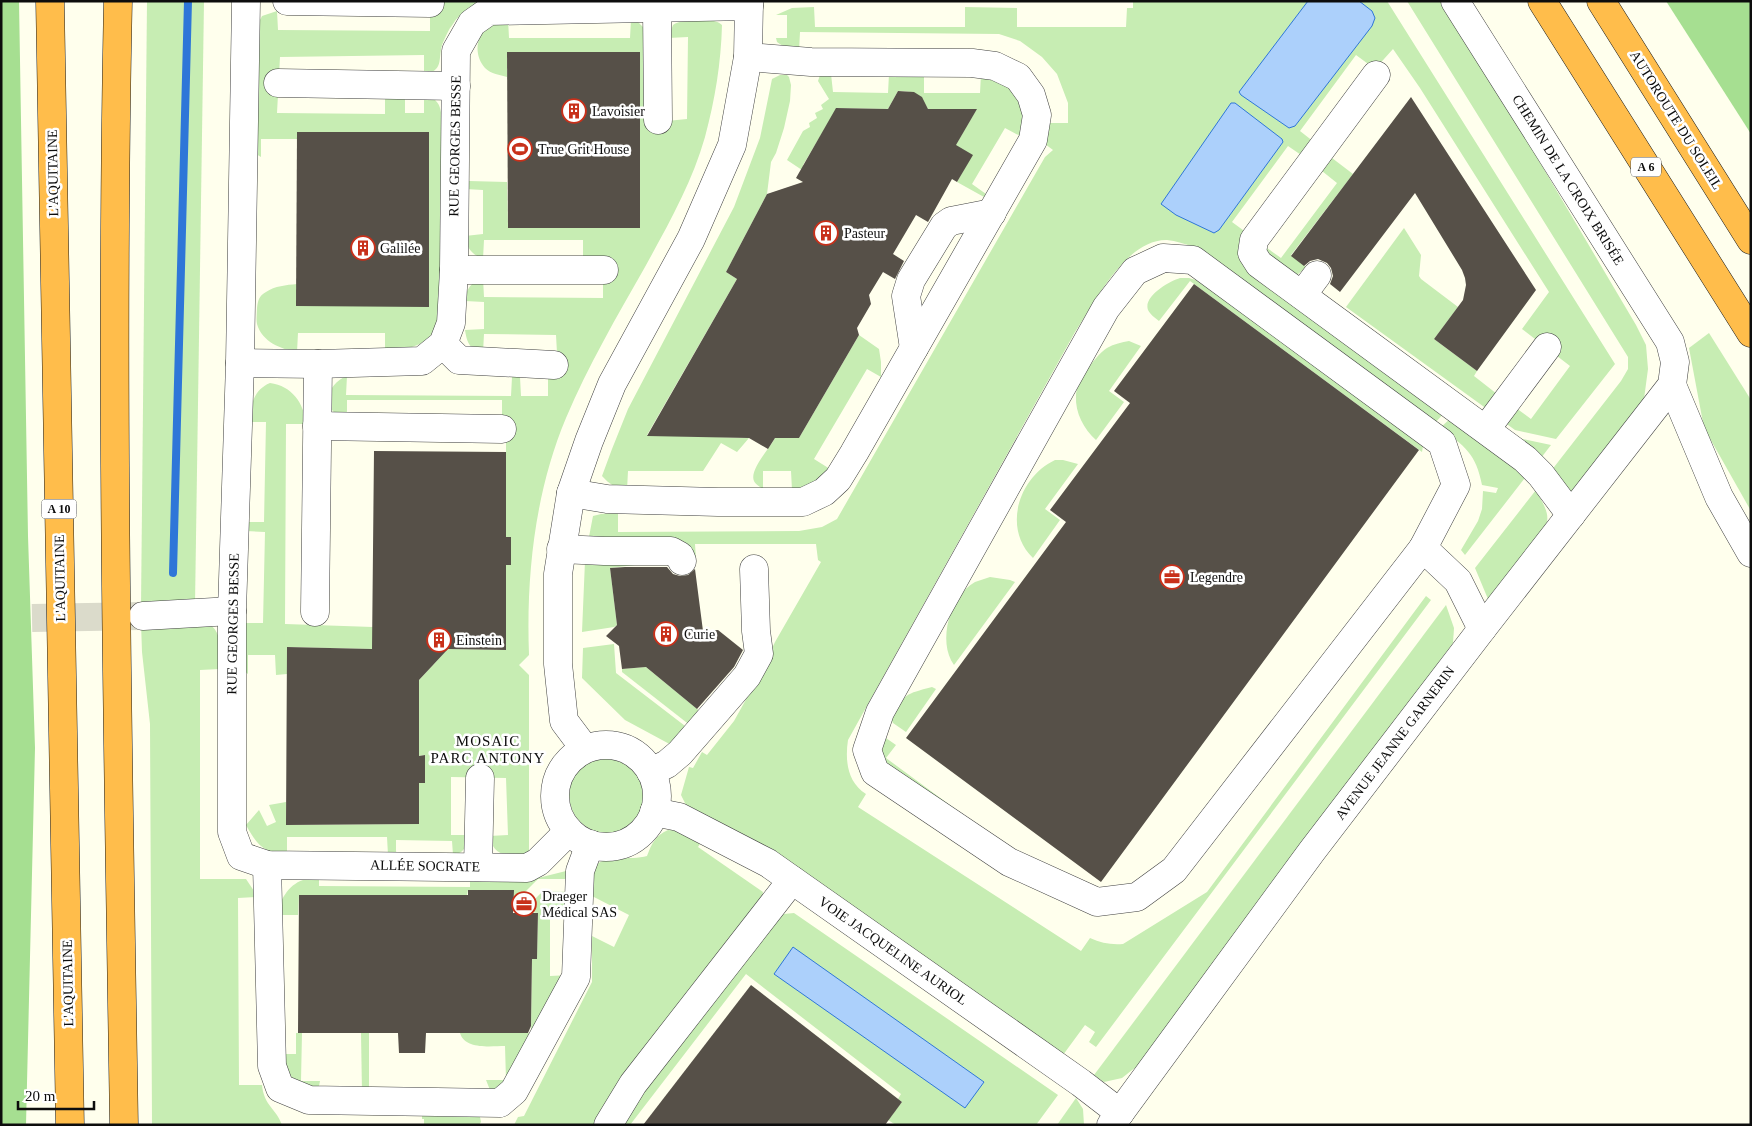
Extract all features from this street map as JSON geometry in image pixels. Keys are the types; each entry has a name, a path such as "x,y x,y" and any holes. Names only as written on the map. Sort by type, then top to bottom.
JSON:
{"highway":[{"name":"L'AQUITAINE","path":"50,1 70,1125"},
{"path":"118,1 115,548 124,1125"},
{"name":"A 6","path":"1542,1 1751,333"},
{"name":"AUTOROUTE DU SOLEIL","path":"1601,1 1751,240"}],"street":[{"name":"RUE GEORGES BESSE","path":"246,1 240,363 232,611 232,832 241,856 267,865"},
{"path":"286,1 430,3"},
{"name":"CHEMIN DE LA CROIX BRISÉE","path":"1455,1 1670,342 1673,373 1719,496 1751,552"},
{"name":"RUE GEORGES BESSE","path":"444,344 451,323 454,270 456,50 472,23 489,11 657,8 750,4 748,57 732,146 691,239 612,384 571,493 558,574 558,664 564,722 585,749"},
{"path":"657,8 658,120"},
{"path":"571,493 616,499 803,502 824,492 838,479 1033,140 1036,115 1031,95 1018,77 995,66 972,63 811,62 748,57"},
{"path":"1376,76 1254,240 1252,253 1259,264 1309,285 1525,459 1541,476 1571,515"},
{"path":"278,84 456,86"},
{"path":"914,348 906,296 911,280 944,226 951,221 992,213"},
{"path":"1163,258 1193,260 1442,443 1456,486 1423,548 1174,870 1137,897 1097,902 1009,862 875,772 867,750 880,712 1101,316 1135,271 1163,258"},
{"path":"454,270 604,270"},
{"path":"240,363 318,364 422,361 444,344 459,360 554,365"},
{"path":"1486,429 1547,347"},
{"path":"315,612 318,364"},
{"name":"AVENUE JEANNE GARNERIN","path":"1116,1119 1312,851 1482,628 1571,515 1673,373"},
{"path":"318,426 502,429"},
{"path":"1423,548 1458,581 1482,628"},
{"path":"561,549 671,551 680,556 682,561"},
{"path":"651,772 667,764 680,753 747,676 758,654 754,569"},
{"path":"143,616 232,611"},
{"path":"600,745 616,745 630,750 642,760 651,772 656,785 657,799 654,812 647,826 635,837 621,844 605,847 579,838 560,820 554,793 557,779 564,766 573,756 585,749 600,745"},
{"path":"478,867 480,778"},
{"name":"VOIE JACQUELINE AURIOL","path":"654,812 679,816 768,863 1081,1083 1116,1119"},
{"path":"267,865 272,1066 280,1088 309,1100 496,1114 514,1091 576,977 580,871 579,838"},
{"name":"ALLÉE SOCRATE","path":"267,865 527,868 579,838"},
{"path":"608,1125 633,1084 792,880"}],"green space":[{"path":"1,1 19,1 28,536 35,748 26,1125 1,1125"},
{"path":"147,1 204,1 195,605 141,608"},
{"path":"436,1 480,1 455,20 451,26 442,45 439,64 435,70 424,74 424,55 280,57 277,113 385,114 385,95 405,95 405,113 424,113 424,95 436,100 441,110 442,134 441,305 435,328 430,336 417,345 385,352 385,333 298,333 297,352 279,347 263,336 259,330 257,308 260,297 273,288 297,284 429,132 297,132 297,139 261,139 261,157 256,154 258,24 262,16 277,11 278,30 430,31 430,11"},
{"path":"1133,1 1387,1 1615,364 1556,439 1515,430 1504,422 1516,408 1531,419 1570,366 1522,329 1549,292 1420,88 1393,49 1375,69 1356,55 1300,131 1314,142 1304,157 1288,146 1232,222 1247,233 1243,239 1445,412 1434,424 1194,247 1167,240 1152,242 1138,250 1113,274 1075,332 848,740 847,763 851,777 866,794 858,807 1081,951 1090,938 1106,943 1123,944 1207,892 1426,596 1431,600 1096,1047 1089,1042 1095,1032 1085,1025 1063,1055 717,822 702,813 697,817 687,807 681,795 689,767 693,768 702,752 707,755 734,721 775,642 821,562 818,560 816,544 695,544 696,559 693,560 588,542 593,516 601,514 618,513 618,532 799,531 822,527 837,519 1045,157 1053,150 1045,144 1049,123 1068,123 1068,103 1057,74 1042,57 1020,41 999,34 800,32 799,51 787,49 777,42 776,38 787,38 787,15 776,15 792,8 814,7 815,27 965,27 965,7 1017,8 1017,27 1126,27 1127,8 1133,8"},
{"path":"1407,1 1441,1 1506,105 1646,345 1648,369 1644,399 1573,491 1568,493 1551,471 1621,381 1628,369 1628,357"},
{"path":"1666,1 1751,1 1751,134"},
{"path":"508,19 509,38 630,38 631,20 637,21 647,31 667,121 687,119 688,37 668,38 673,25 698,19 718,22 722,25 715,95 700,154 671,220 603,341 566,418 555,446 540,504 531,564 528,625 529,655 519,665 529,675 529,853 509,855 499,852 495,849 489,836 508,835 506,778 451,777 451,835 469,835 460,853 453,855 452,841 396,840 396,855 388,855 387,837 287,837 287,855 279,854 266,849 257,842 246,825 259,810 267,826 276,822 269,805 286,802 287,825 419,824 419,783 425,783 425,755 419,756 419,680 448,649 506,650 506,565 511,565 511,538 506,537 506,419 502,419 502,400 347,400 347,419 337,415 331,409 328,398 330,392 337,382 347,376 346,395 511,396 512,377 520,377 521,396 548,396 548,377 562,377 562,353 557,353 556,335 484,334 483,353 472,348 468,342 465,330 484,329 484,302 465,301 467,293 472,284 483,278 484,297 603,298 603,278 583,258 583,240 484,240 483,259 475,255 468,247 465,236 483,234 483,190 465,189 469,181 507,182 508,228 640,227 640,52 507,52 507,77 493,73 485,68 479,58 478,46 484,30 489,26"},
{"path":"831,74 833,92 888,93 889,74 924,74 924,93 980,93 981,74 1004,81 1018,95 1025,115 1022,137 1005,128 972,184 986,194 984,197 957,182 972,155 962,149 943,167 976,110 928,109 922,99 916,94 898,91 888,109 837,108 803,165 805,172 787,160 803,131 810,127 809,123 817,118 815,113 823,109 821,105 829,99 818,81 820,75"},
{"path":"780,75 787,75 789,77 791,85 790,101 784,128 771,162 767,194 726,272 737,279 647,435 749,438 737,452 721,443 703,471 628,471 627,490 616,487 602,476 612,449 628,409 734,207 760,138 772,79"},
{"path":"1332,158 1353,174 1291,255 1306,267 1296,276 1265,256 1267,248 1281,258 1337,183 1322,171"},
{"path":"1404,228 1421,255 1419,276 1421,279 1458,307 1434,339 1477,371 1474,376 1497,394 1487,409 1346,307"},
{"path":"1180,278 1199,281 1423,446 1422,452 1190,281 1159,321 1148,310 1149,300 1158,290"},
{"path":"1709,333 1751,400 1751,511 1704,428 1689,348"},
{"path":"859,335 879,349 881,377 867,369 814,459 830,469 811,486 792,490 791,471 763,471 763,489 755,483 753,476 761,459 775,438 799,438"},
{"path":"1129,341 1141,346 1109,391 1124,402 1096,440 1084,426 1077,408 1076,396 1079,384 1087,369 1103,351 1112,345"},
{"path":"270,383 285,388 296,397 303,409 306,424 286,424 285,624 373,627 373,649 287,647 287,674 276,675 275,655 248,655 248,674 244,671 243,623 263,623 265,532 246,531 246,522 264,522 266,422 248,422 256,394"},
{"path":"1452,417 1528,474 1465,555 1461,550 1478,521 1482,509 1483,491 1496,493 1498,488 1482,485 1473,458 1463,446 1440,428"},
{"path":"1513,437 1551,445 1541,458"},
{"path":"1055,460 1078,464 1045,509 1060,520 1033,558 1024,546 1018,532 1019,504 1032,478 1042,468"},
{"path":"1536,490 1546,512 1546,525 1488,599 1475,568"},
{"path":"585,561 635,561 635,565 610,568 617,625 614,627 582,632"},
{"path":"990,577 1015,582 954,665 949,655 947,644 949,620 953,608 966,589 975,582"},
{"path":"1446,605 1454,628 1453,643 1141,1063 1122,1078 1104,1082 1094,1075"},
{"path":"141,623 209,624 214,628 219,638 220,669 200,670 200,879 246,879 258,897 238,898 239,1085 262,1085 265,1098 280,1119 282,1125 152,1125 150,724 142,652"},
{"path":"614,644 616,673 689,729 675,747 625,720 582,678 583,648"},
{"path":"646,667 702,713 691,726 622,672 622,669"},
{"path":"932,687 936,689 906,732 893,723 889,715 903,699 911,693"},
{"path":"883,736 896,745 886,758 1030,864 887,768 882,755"},
{"path":"607,757 621,760 634,768 642,781 645,795 642,809 634,822 621,830 607,833 593,830 580,822 572,809 569,795 572,781 580,768 593,760"},
{"path":"668,830 683,831 703,839 698,847 763,892 761,901 600,1125 514,1125 518,1117 524,1116 592,982 592,936 614,947 629,915 592,896 592,874 596,865 608,860 647,856 654,840"},
{"path":"566,871 570,879 538,879 514,903 513,890 468,890 467,895 299,895 298,915 278,915 280,904 285,894 298,882 307,879 319,879 319,886 470,887 470,879 538,878"},
{"path":"543,891 570,892 569,918 550,919 550,976 570,975 506,1089 490,1090 486,1080 506,1080 505,1046 473,1045 467,1042 460,1033 531,1033 532,959 537,959 538,913 523,911"},
{"path":"794,913 1058,1095 1036,1125 896,1125 888,1120 902,1102 898,1099 901,1094 746,974 630,1125 619,1125 776,918 784,914"},
{"path":"296,1033 302,1033 301,1081 320,1081 316,1089 297,1089 277,1054 296,1054"},
{"path":"361,1033 369,1033 369,1093 362,1093"},
{"path":"1076,1098 1083,1109 1084,1125 1057,1125"},
{"path":"422,1116 480,1117 481,1122 479,1125 424,1125"}],"water":[{"path":"1308,1 1359,1 1372,11 1375,18 1372,26 1295,126 1289,128 1239,92"},
{"path":"1231,103 1235,103 1282,139 1283,142 1219,230 1214,233 1176,215 1161,204"},
{"path":"793,947 984,1082 965,1108 774,974"}],"building":[{"name":"Lavoisier","path":"507,52 640,52 640,228 508,228"},
{"name":"Pasteur","path":"898,91 914,92 922,97 928,109 977,109 956,145 973,155 957,182 952,179 928,222 916,215 893,254 904,261 895,279 883,272 869,295 871,304 857,328 859,335 799,438 775,438 768,449 749,438 647,436 737,279 726,272 767,194 803,182 796,178 836,108 888,109"},
{"path":"1411,97 1536,290 1477,371 1434,339 1463,300 1466,285 1462,270 1415,193 1340,292 1330,284 1333,276 1331,268 1327,263 1318,259 1310,261 1304,266 1291,256"},
{"name":"Galilée","path":"297,132 429,132 429,307 296,306"},
{"path":"1194,284 1419,450 1101,882 906,738 1066,522 1050,510 1130,403 1114,391"},
{"name":"Einstein","path":"374,451 506,452 506,537 511,537 511,565 506,565 506,650 448,649 419,680 419,756 425,755 425,783 419,783 419,824 286,825 287,647 372,649"},
{"name":"Curie","path":"667,567 673,574 680,576 688,575 695,569 703,631 718,630 743,650 734,667 697,709 646,667 622,669 619,646 606,636 617,625 610,568"},
{"path":"468,890 514,890 513,913 538,913 537,959 532,959 531,1026 528,1033 426,1033 425,1053 399,1053 398,1033 298,1033 299,895 468,895"},
{"path":"751,985 902,1102 885,1125 643,1125"}],"waterway":[{"path":"173,573 188,1"}],"tunnel":[{"path":"32,618 139,616"}],"place":[{"name":"Lavoisier","path":"574,111"},
{"name":"True Grit House","path":"520,149"},
{"name":"Pasteur","path":"826,233"},
{"name":"Galilée","path":"363,248"},
{"name":"Legendre","path":"1172,577"},
{"name":"Curie","path":"666,634"},
{"name":"Einstein","path":"439,640"},
{"name":"Draeger Médical SAS","path":"524,904"}],"district":[{"name":"MOSAIC PARC ANTONY","path":"488,750"}]}
